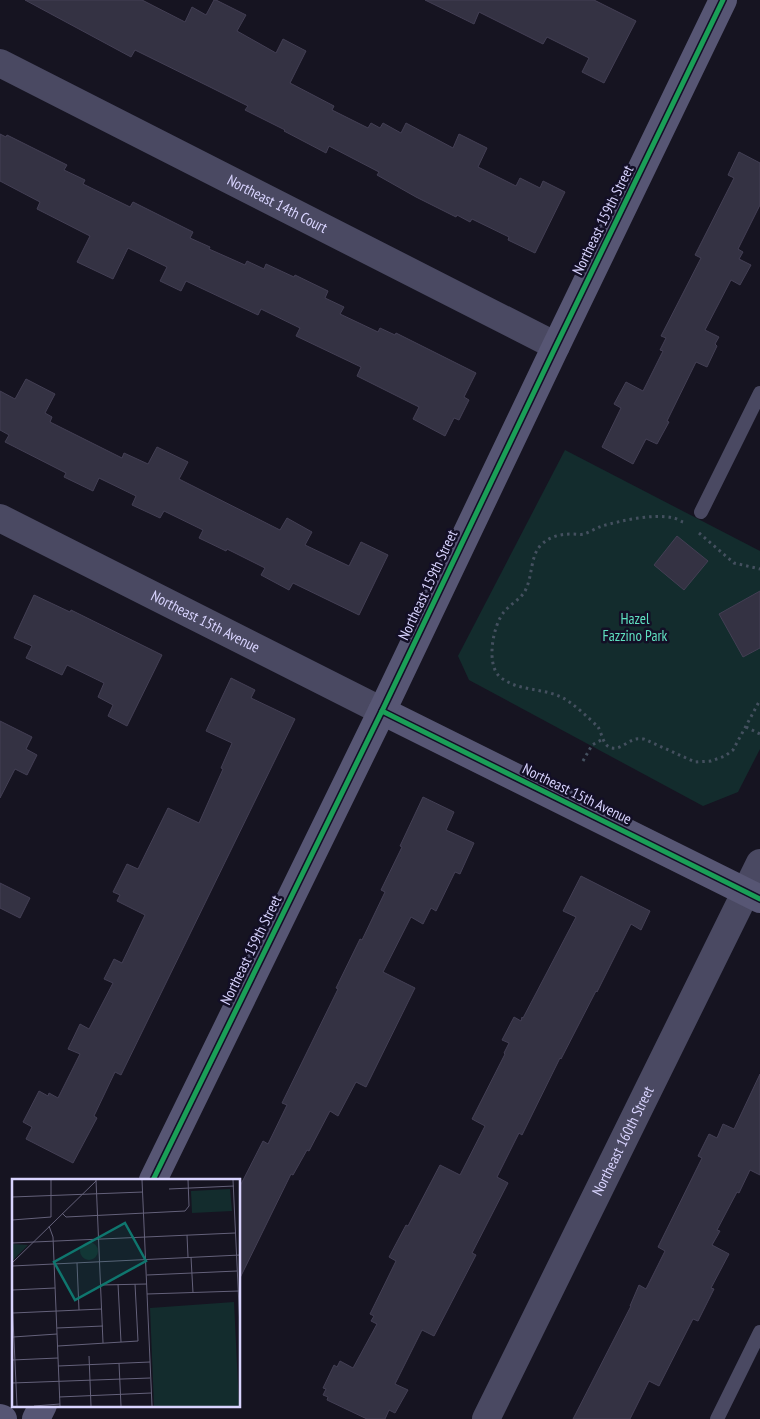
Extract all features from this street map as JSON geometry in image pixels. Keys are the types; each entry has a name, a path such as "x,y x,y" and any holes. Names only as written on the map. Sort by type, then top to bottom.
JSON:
{"street":[{"name":"Northeast 159th Street","path":"153,1179 382,711 723,0"},
{"name":"Northeast 14th Court","path":"0,63 556,346"},
{"name":"Northeast 15th Avenue","path":"3,528 382,711 753,896"},
{"name":"Northeast 160th Street","path":"486,1419 753,896 760,863"},
{"path":"36,1419 42,1406"}],"lane":[{"path":"701,512 760,393"},
{"path":"717,1419 760,1332"}],"path":[{"path":"690,527 673,518 649,516 601,526 583,535 552,537 541,545 535,554 529,583 524,593 504,610 495,627 492,652 493,667 498,675 511,684 539,690 564,699 580,710 598,728 607,746 617,748 636,739 644,739 695,762 711,761 725,756 733,750 759,706 760,700"},
{"path":"698,532 734,563 760,568"},
{"path":"746,727 760,734"},
{"path":"583,761 592,745 603,738"}],"green space":[{"name":"Hazel Fazzino Park","path":"565,450 760,551 760,749 738,792 703,806 469,680 458,656"}],"building":[{"path":"25,0 142,0 185,22 192,7 206,15 214,0 216,0 246,15 237,31 276,53 283,39 306,51 290,83 334,106 332,110 368,128 371,123 380,128 383,123 401,133 406,123 453,148 459,134 487,148 478,167 516,186 520,178 540,188 543,181 565,192 535,253 508,240 509,237 472,219 470,222 457,215 456,217 416,197 377,175 379,172 329,146 326,153 245,110 248,106 135,50 131,57"},
{"path":"425,0 594,0 636,21 604,83 582,72 589,58 547,37 543,44 479,12 474,24"},
{"path":"0,134 6,137 7,135 67,165 64,170 85,180 83,184 130,207 133,202 193,232 190,238 210,247 209,249 245,265 247,261 264,269 266,264 294,277 295,275 328,291 325,298 344,307 340,314 378,332 380,328 395,335 396,333 476,373 464,397 469,400 459,420 454,418 445,436 413,419 419,407 357,376 361,367 296,336 300,328 261,309 258,315 186,281 181,291 160,281 167,267 128,248 113,279 77,262 90,236 37,209 40,202 0,181"},
{"path":"739,152 760,163 760,205 738,249 743,252 739,259 751,265 740,285 731,280 705,330 719,337 707,367 696,362 657,444 646,439 633,464 602,447 621,408 614,404 626,382 643,391 663,351 660,350 666,338 661,336 701,258 695,255 734,178 728,175"},
{"path":"26,379 55,394 45,413 52,417 50,422 122,458 124,453 148,464 157,447 188,462 179,479 280,530 287,518 312,532 305,545 349,566 361,542 388,555 359,615 293,583 289,590 261,575 265,568 227,549 226,551 199,538 203,530 164,511 160,518 132,505 136,496 99,478 93,491 64,477 66,473 5,442 9,435 0,430 0,391 15,399"},
{"path":"677,536 708,561 684,590 654,565"},
{"path":"760,591 760,648 743,657 719,614"},
{"path":"34,595 70,612 71,610 162,655 127,726 108,716 113,705 98,697 104,683 67,665 62,675 26,658 32,646 14,638"},
{"path":"231,678 255,690 251,698 295,719 121,1075 115,1072 94,1116 97,1118 73,1163 26,1139 32,1127 23,1122 39,1091 48,1096 49,1093 58,1098 80,1054 68,1049 80,1024 89,1029 113,983 104,979 114,959 122,963 145,915 117,901 120,895 113,892 127,864 138,869 168,808 199,823 223,769 221,768 232,743 206,731"},
{"path":"0,721 32,737 26,749 37,755 27,775 15,769 0,798"},
{"path":"423,797 454,812 446,830 474,843 460,874 455,872 436,911 431,908 423,924 411,917 383,972 415,988 366,1087 356,1082 338,1116 330,1111 309,1151 307,1150 293,1175 291,1174 240,1278 240,1186 263,1141 268,1144 287,1105 282,1103 338,989 336,988 385,892 381,890 402,847 400,846"},
{"path":"581,876 650,911 641,930 631,924 597,992 560,1058 522,1135 519,1133 497,1177 508,1183 472,1253 476,1255 434,1336 422,1330 395,1384 408,1390 395,1413 389,1410 385,1419 367,1419 327,1400 328,1397 323,1395 326,1389 323,1388 334,1365 337,1367 340,1361 353,1368 377,1324 371,1321 374,1316 370,1314 396,1261 389,1257 406,1225 408,1226 440,1165 460,1175 485,1126 472,1119 505,1054 509,1043 502,1040 514,1017 521,1021 523,1018 576,917 563,911"},
{"path":"0,883 30,898 20,918 0,908"},
{"path":"760,1074 760,1175 750,1170 717,1230 720,1231 712,1245 729,1254 711,1288 714,1289 698,1321 693,1319 659,1386 649,1381 630,1419 573,1419 631,1306 639,1285 646,1289 665,1251 658,1247 702,1158 698,1156 709,1134 717,1138 723,1124 734,1129"}],"cycle path":[{"path":"153,1179 382,711 723,0"},
{"path":"382,711 760,899"}]}
